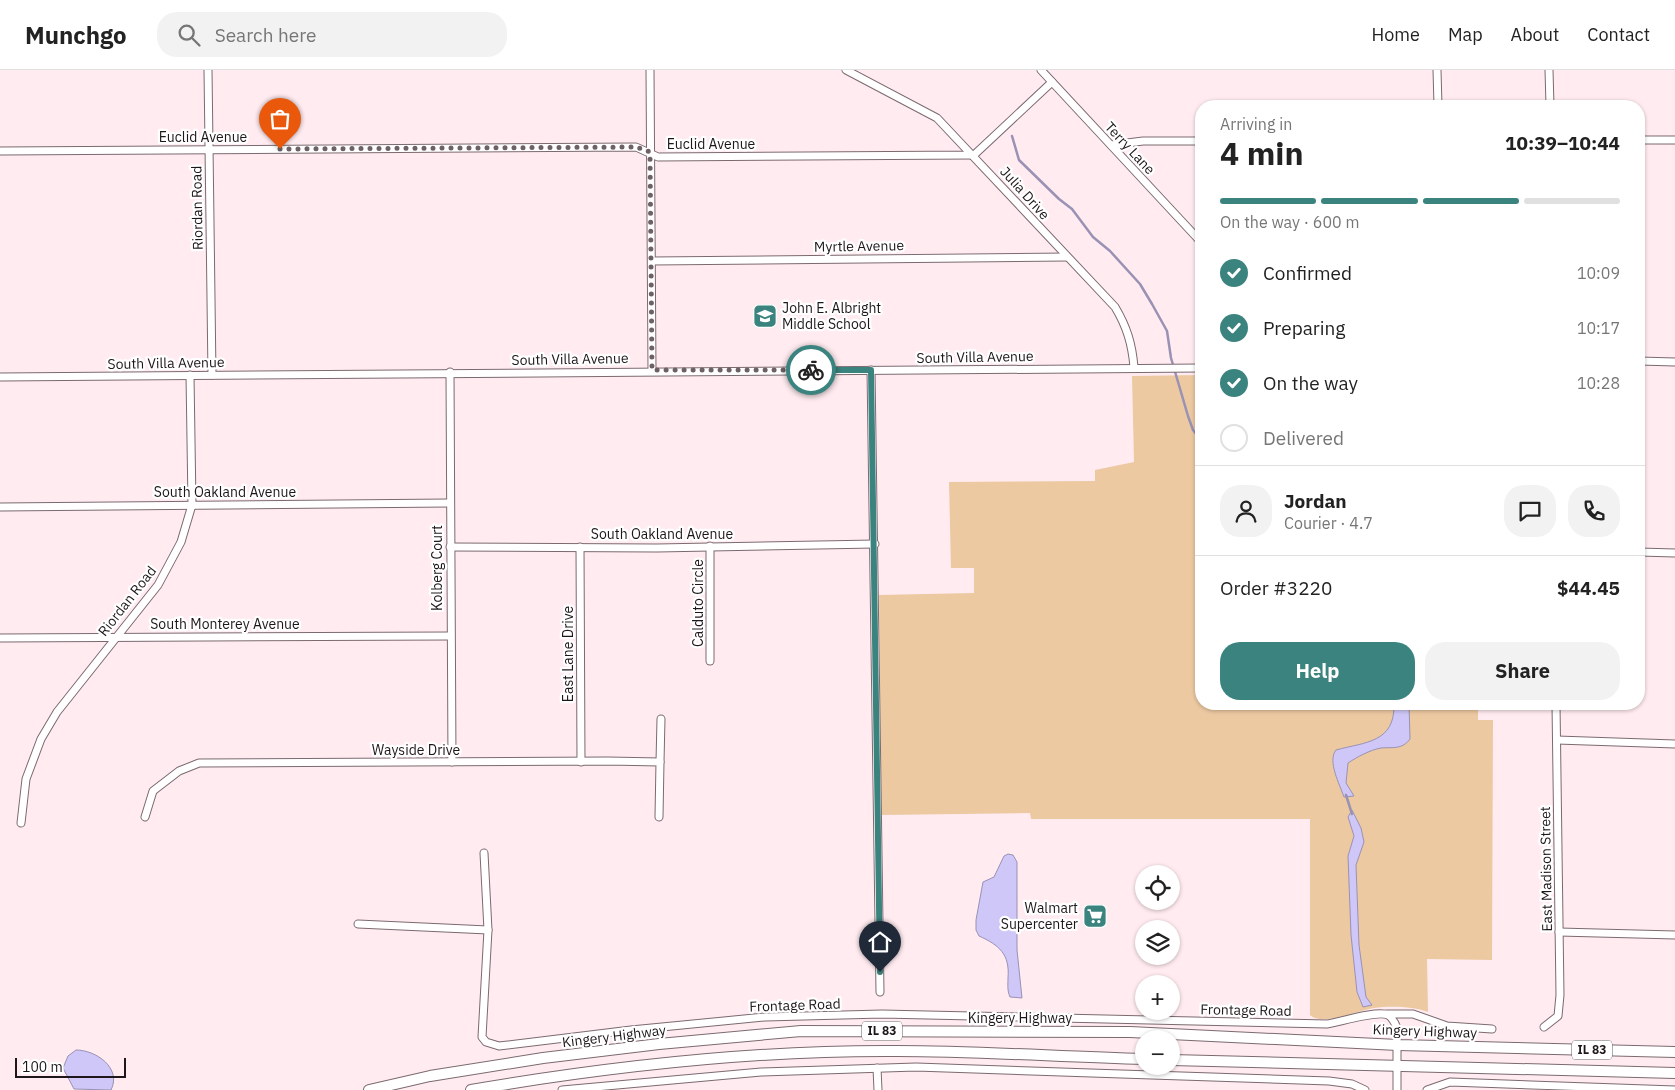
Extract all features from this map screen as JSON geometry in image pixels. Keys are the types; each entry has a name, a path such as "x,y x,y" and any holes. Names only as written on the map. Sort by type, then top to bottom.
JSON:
{"highway":[{"name":"Kingery Highway","path":"369,1090 430,1076 543,1058 678,1042 801,1031 1130,1032 1398,1045 1675,1052"},
{"name":"IL 83","path":"472,1090 589,1071 776,1054 898,1051 1135,1059"},
{"name":"IL 83","path":"1180,1060 1675,1073"}],"street":[{"name":"Riordan Road","path":"208,70 212,375"},
{"path":"650,70 652,370"},
{"name":"Terry Lane","path":"1042,70 1195,236"},
{"path":"1437,70 1438,100"},
{"path":"1549,70 1550,100"},
{"name":"Julia Drive","path":"850,72 937,118 974,155 1115,307 1128,331 1133,349 1134,367"},
{"path":"974,155 1052,82"},
{"path":"1645,140 1675,140"},
{"path":"1111,145 1143,141 1195,141"},
{"name":"Euclid Avenue","path":"0,151 636,147 658,156 974,155"},
{"name":"Myrtle Avenue","path":"652,261 1067,257"},
{"path":"1645,361 1675,362"},
{"name":"South Villa Avenue","path":"0,377 652,370 1195,368"},
{"path":"871,370 880,992"},
{"name":"Kolberg Court","path":"450,372 449,503 452,762"},
{"name":"Riordan Road","path":"21,823 26,779 41,739 57,712 167,570 181,542 192,505 190,375"},
{"name":"South Oakland Avenue","path":"0,508 449,503"},
{"name":"South Oakland Avenue","path":"450,548 875,544"},
{"name":"Calduto Circle","path":"710,546 710,660"},
{"name":"East Lane Drive","path":"580,547 581,762"},
{"path":"1645,552 1675,553"},
{"name":"South Monterey Avenue","path":"0,638 450,636"},
{"name":"East Madison Street","path":"1544,1027 1555,1021 1560,1010 1556,710"},
{"path":"660,817 661,719"},
{"path":"1557,740 1675,744"},
{"name":"Wayside Drive","path":"145,817 153,791 179,771 199,763 660,762"},
{"name":"Frontage Road","path":"484,853 488,930 482,1037 486,1042 499,1046 631,1030 764,1017 882,1014 1327,1024 1376,1014 1412,1014 1447,1026 1492,1029"},
{"path":"358,924 488,930"},
{"path":"1559,932 1675,935"},
{"path":"1386,1014 1393,1019 1397,1028 1397,1090"},
{"path":"877,1068 878,1090"},
{"path":"562,1090 761,1072 877,1068 1339,1081 1365,1090"},
{"path":"1427,1090 1450,1082 1675,1090"}],"shaded area":[{"path":"1195,375 1195,710 1478,710 1478,720 1493,720 1492,960 1427,959 1428,1012 1408,1008 1387,1007 1367,1009 1332,1019 1316,1018 1310,1015 1310,819 1031,819 1030,813 881,815 879,595 974,593 974,568 951,568 949,482 1095,481 1095,470 1134,462 1132,376"},
{"path":"1394,710 1409,710 1410,739 1404,745 1372,750 1348,763 1346,783 1354,796 1344,797 1334,767 1333,760 1336,750 1376,739 1384,734 1393,717"},
{"path":"1352,810 1361,828 1364,842 1356,865 1359,945 1366,997 1372,1005 1363,1007 1357,992 1351,935 1348,856 1354,836 1348,817"},
{"path":"1008,854 1013,855 1017,862 1017,950 1022,998 1010,997 1008,992 1007,963 1002,951 979,936 976,930 983,882 994,877 1004,856"},
{"path":"76,1050 91,1053 105,1062 113,1074 111,1090 74,1089 63,1068 68,1056"}],"waterway":[{"path":"1012,136 1019,160 1072,209 1093,237 1110,251 1140,284 1167,331 1171,358 1188,416 1195,432"},
{"path":"1346,795 1352,814"}],"way so far":[{"path":"280,149 636,147 650,152 652,370 811,370"}],"place":[{"name":"John E. Albright Middle School","path":"765,316"},
{"name":"Walmart Supercenter","path":"1095,916"}],"route":[{"path":"811,370 871,370 880,972"}]}
